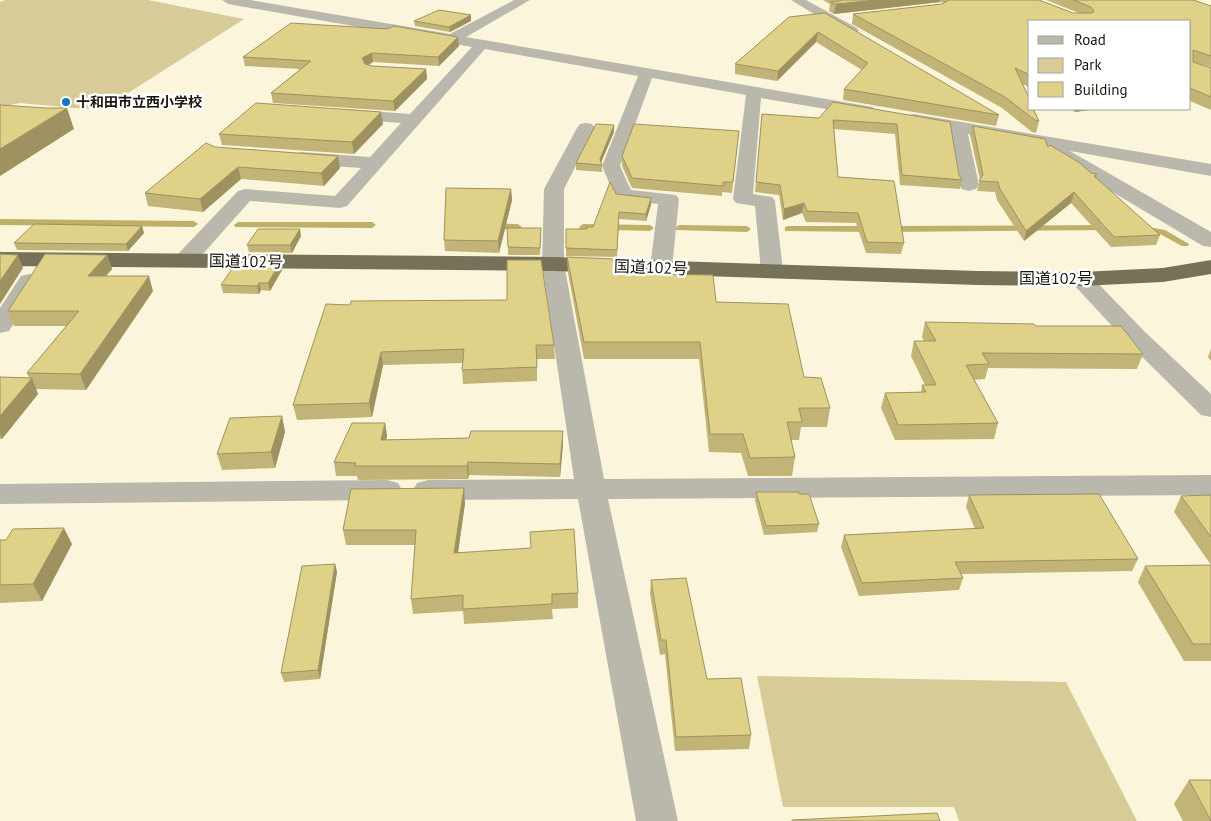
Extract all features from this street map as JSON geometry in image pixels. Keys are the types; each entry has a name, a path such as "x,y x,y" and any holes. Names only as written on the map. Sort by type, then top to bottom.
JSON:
{"highway":[{"name":"国道102号","path":"0,259 554,264 1081,279 1163,275 1211,267"}],"street":[{"path":"228,0 880,113"},
{"path":"452,38 524,0"},
{"path":"797,0 865,39"},
{"path":"833,20 852,18"},
{"path":"185,260 245,195 340,202 453,74 482,44"},
{"path":"647,72 611,166 624,195 669,199 661,268"},
{"path":"433,73 453,74"},
{"path":"754,91 743,199 765,201 772,271"},
{"path":"325,113 414,119"},
{"path":"899,116 1211,170"},
{"path":"1003,120 1211,241"},
{"path":"958,126 969,185"},
{"path":"586,128 554,189 554,264 591,488 657,821"},
{"path":"286,157 375,163"},
{"path":"0,326 42,260"},
{"path":"1081,279 1135,336 1211,409"},
{"path":"0,494 591,488 1211,485"}],"green space":[{"name":"十和田市立西小学校","path":"5,0 148,0 244,19 111,104 86,109 20,103 0,107 0,2"},
{"path":"757,676 1066,682 1137,821 959,821 954,807 783,807"}],"building":[{"path":"840,0 876,0 836,4 831,2"},
{"path":"949,0 1039,0 1073,13 1092,13 1094,11 1091,7 1073,0 1193,0 1211,6 1211,56 1193,50 1193,62 1211,68 1211,97 1191,88 1191,20 1028,20 1028,74 1015,68 1028,96 1028,110 1034,110 1039,121 1005,97 853,14 942,4"},
{"path":"439,10 471,15 449,27 414,21"},
{"path":"825,13 999,115 844,89 868,63 818,32 778,71 735,64 789,17"},
{"path":"291,23 387,29 394,26 458,37 438,57 372,53 362,58 365,64 372,66 426,69 393,101 271,93 311,61 243,57"},
{"path":"833,102 950,122 959,175 962,180 902,175 897,124 833,120 838,177 894,181 904,243 867,242 858,213 807,211 804,203 784,209 780,185 756,182 762,114 819,118"},
{"path":"256,103 381,112 352,142 219,134"},
{"path":"0,105 46,108 67,108 0,149"},
{"path":"596,124 614,125 600,159 602,165 576,163"},
{"path":"634,124 739,131 733,182 723,182 723,186 632,178 622,156"},
{"path":"973,126 1045,139 1048,147 1050,145 1080,163 1091,173 1097,174 1094,176 1160,235 1114,237 1074,192 1026,231 1000,189 998,182 979,181 983,175"},
{"path":"206,143 215,147 338,156 321,173 238,167 200,199 145,193"},
{"path":"610,182 616,194 651,198 646,214 619,212 617,250 566,248 566,229 587,229 587,227 593,227"},
{"path":"446,188 511,189 498,241 444,240"},
{"path":"34,224 142,226 126,244 14,243"},
{"path":"507,228 541,228 540,248 508,247"},
{"path":"258,229 300,229 290,245 247,245"},
{"path":"0,254 18,255 0,281"},
{"path":"45,254 107,255 88,276 149,276 80,374 27,373 79,311 8,311"},
{"path":"567,257 615,259 615,267 631,267 630,274 713,275 716,302 788,304 804,377 821,378 830,408 799,408 802,422 787,422 795,457 750,458 743,434 710,434 700,342 584,342"},
{"path":"507,260 541,260 554,345 536,345 537,367 462,370 464,349 381,352 369,403 293,405 326,304 350,305 351,301 507,300"},
{"path":"236,263 280,263 268,283 259,283 257,286 221,285"},
{"path":"925,322 1034,324 1036,326 1121,326 1143,354 982,353 989,364 966,365 998,423 898,425 885,393 926,392 922,385 936,385 914,341 936,341"},
{"path":"0,377 32,378 0,416"},
{"path":"282,416 271,452 217,454 230,418"},
{"path":"352,423 385,423 381,440 469,438 471,431 563,431 560,464 468,462 467,466 355,466 356,463 334,462"},
{"path":"464,488 454,553 531,548 530,532 574,529 578,593 552,594 552,604 463,609 463,595 411,599 416,530 343,530 351,489"},
{"path":"756,492 799,492 799,494 809,494 819,524 766,526"},
{"path":"1099,494 1138,559 955,562 963,578 862,583 844,535 984,528 969,495"},
{"path":"1211,495 1211,537 1181,496"},
{"path":"64,528 33,584 0,585 0,540 6,540 13,529"},
{"path":"335,564 318,670 281,673 302,566"},
{"path":"1211,565 1211,644 1193,644 1145,566"},
{"path":"686,578 707,679 741,678 751,735 676,737 666,640 661,640 651,580"},
{"path":"1189,780 1211,780 1211,821"},
{"path":"937,813 940,821 792,821 792,820"}],"waterway":[{"path":"0,222 194,224"},
{"path":"238,225 372,225"},
{"path":"490,226 518,227"},
{"path":"583,227 650,228"},
{"path":"679,228 747,229"},
{"path":"887,229 1109,228"},
{"path":"788,229 871,229"},
{"path":"1142,229 1162,232 1185,244"}],"place":[{"name":"十和田市立西小学校","path":"66,102"}]}
